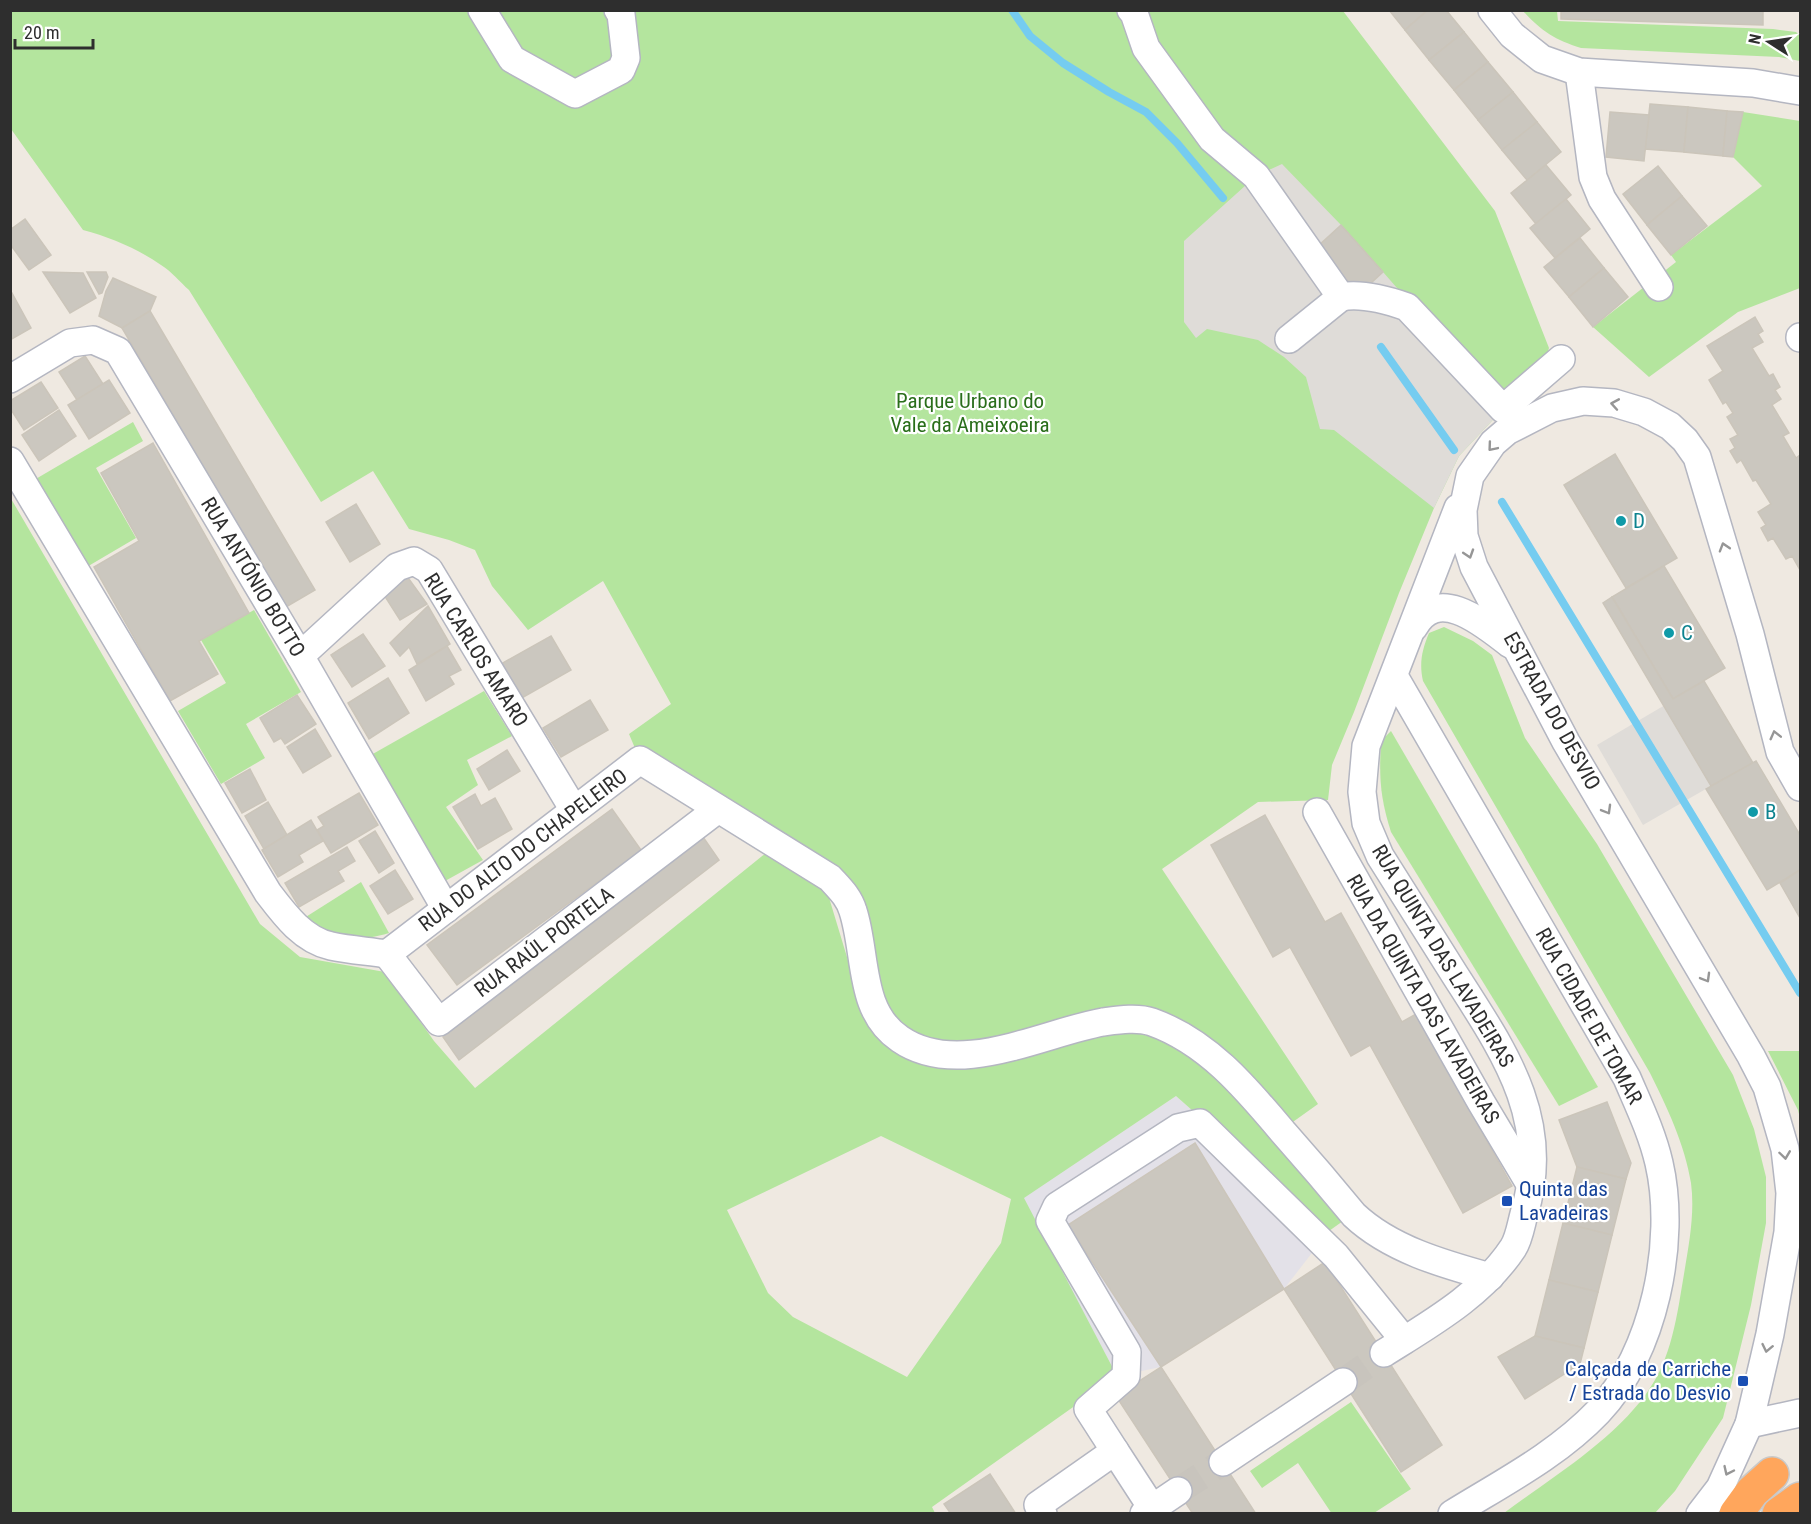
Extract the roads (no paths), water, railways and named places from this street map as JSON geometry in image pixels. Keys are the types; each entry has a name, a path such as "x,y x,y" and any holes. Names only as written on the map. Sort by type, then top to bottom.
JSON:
{"highway":[{"path":"1736,1514 1752,1492 1772,1474"},
{"path":"1779,1514 1800,1499"}],"street":[{"path":"482,10 512,59 575,94 621,70 626,58 621,15 618,10"},
{"path":"1131,10 1146,48 1205,130 1216,144 1256,176 1341,297"},
{"path":"1492,10 1512,36 1542,59 1579,72 1753,83 1800,91"},
{"path":"1579,72 1593,177 1602,199 1659,287"},
{"path":"1289,339 1341,297 1367,297 1407,307 1503,409 1561,359"},
{"name":"RUA ANTÓNIO BOTTO","path":"10,379 69,343 93,340 118,351 300,656 446,909"},
{"name":"ESTRADA DO DESVIO","path":"1700,1514 1720,1488 1749,1424 1770,1334 1788,1232 1790,1192 1785,1149 1778,1118 1767,1087 1751,1056 1572,752 1474,567 1464,536 1463,510 1470,476 1493,443 1506,431 1551,408 1583,401 1614,403 1644,412 1670,426 1685,440 1697,457 1750,634 1780,752 1800,787"},
{"path":"10,462 268,893 287,917 310,937 329,946 387,954"},
{"path":"1411,634 1470,476"},
{"name":"RUA CARLOS AMARO","path":"300,656 397,567 414,561 429,570 574,810"},
{"path":"1411,634 1426,612 1434,608 1444,608 1469,615 1517,649"},
{"name":"RUA QUINTA DAS LAVADEIRAS","path":"1178,1491 1148,1511 1115,1451 1088,1409 1126,1376 1127,1352 1050,1221 1057,1206 1178,1128 1200,1123 1336,1256 1394,1347 1459,1303 1490,1277 1515,1246 1527,1207 1532,1149 1528,1119 1518,1084 1499,1045 1380,856 1366,823 1362,792 1366,746 1411,634"},
{"name":"RUA CIDADE DE TOMAR","path":"1394,676 1627,1078 1645,1119 1659,1164 1665,1209 1664,1252 1656,1299 1645,1334 1630,1368 1599,1411 1566,1442 1452,1514"},
{"name":"RUA DO ALTO DO CHAPELEIRO","path":"387,954 640,760 830,878 847,896 853,911 871,1001 882,1023 901,1039 927,1052 954,1055 987,1053 1082,1026 1117,1020 1150,1022 1176,1033 1210,1055 1241,1082 1354,1215 1367,1227 1385,1238 1446,1265 1490,1277"},
{"name":"RUA RAÚL PORTELA","path":"387,954 438,1022 718,809"},
{"name":"RUA DA QUINTA DAS LAVADEIRAS","path":"1317,812 1530,1184"},
{"path":"1223,1462 1343,1382"},
{"path":"1749,1424 1800,1413"},
{"path":"1043,1514 1038,1505 1115,1451"}],"waterway":[{"path":"1012,10 1030,36 1063,63 1146,112 1177,143 1223,198"},
{"path":"1381,347 1454,450"},
{"path":"1502,502 1800,993"}],"tunnel":[{"path":"1343,1382 1384,1353"},
{"path":"1178,1491 1223,1462"}],"place":[{"name":"D","path":"1621,521"},
{"name":"C","path":"1669,633"},
{"name":"B","path":"1753,812"},
{"name":"Quinta das Lavadeiras","path":"1507,1201"},
{"name":"Calçada de Carriche / Estrada do Desvio","path":"1743,1381"}],"park label":[{"name":"Parque Urbano do Vale da Ameixoeira","path":"970,413"}]}
